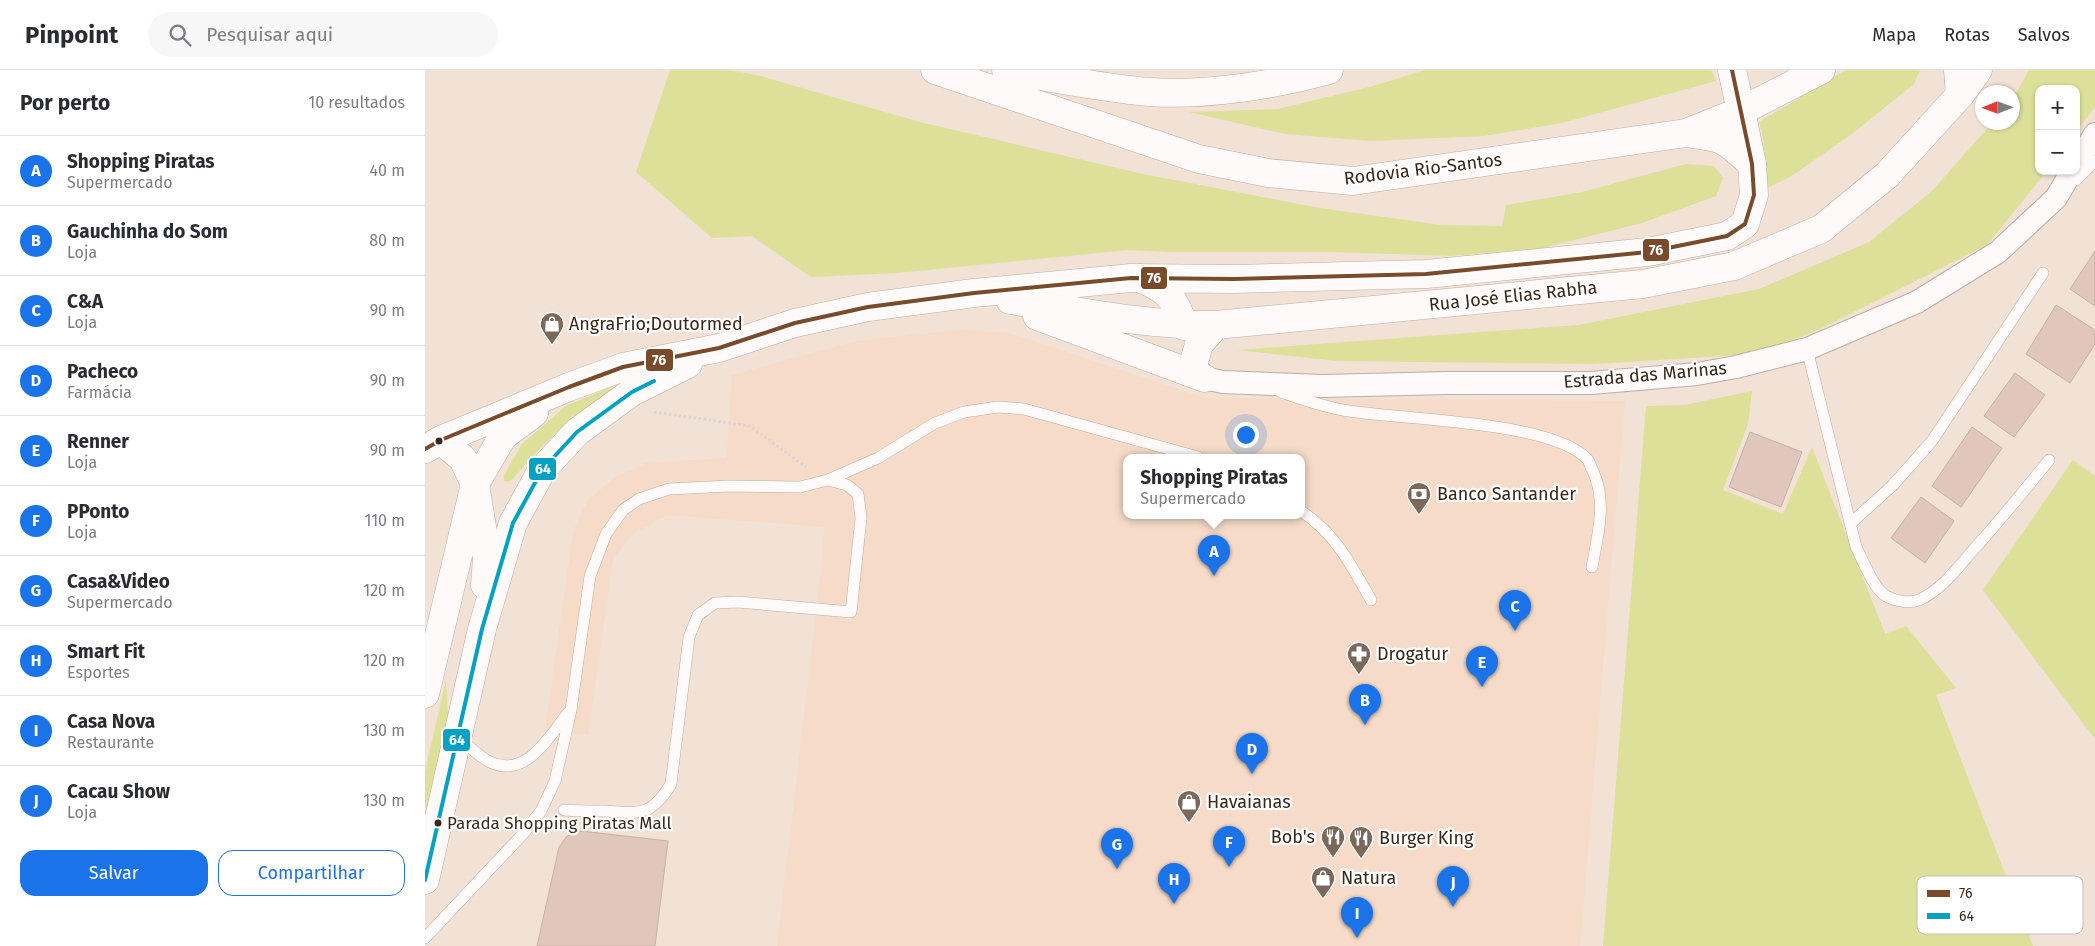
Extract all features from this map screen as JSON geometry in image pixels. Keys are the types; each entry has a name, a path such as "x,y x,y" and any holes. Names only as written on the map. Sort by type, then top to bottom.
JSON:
{"main road":[{"name":"Rodovia Rio-Santos","path":"935,70 1199,158 1269,173 1353,181 1685,133 1741,111 1821,70"},
{"path":"1006,70 1150,92 1221,91 1307,76 1329,70"},
{"name":"Rua José Elias Rabha","path":"433,444 569,387 623,367 719,348 795,323 867,307 974,294 1140,278 1234,279 1426,274 1647,252 1727,236 1745,224 1754,195 1752,164 1731,70"},
{"name":"Rua José Elias Rabha","path":"974,294 1184,326 1216,325 1643,284 1734,266 1821,229 1887,175 1959,83 1978,70"},
{"path":"1685,133 1709,135 1729,143 1752,164"},
{"path":"1140,278 1162,287 1177,307 1184,326"},
{"path":"974,294 1199,370 1199,344 1216,325"},
{"path":"425,880 482,629 513,523 542,470 577,432 633,392 719,348"},
{"path":"425,694 475,484 503,436 569,387"},
{"path":"433,444 463,459 475,484 487,558 482,629"}],"street":[{"path":"2080,158 2095,134"},
{"name":"Estrada das Marinas","path":"1199,370 1223,382 1322,386 1591,382 1697,374 1736,367 1807,349 1917,302 1998,252 2056,198 2070,175"},
{"path":"1184,326 1199,370"}],"lane":[{"path":"2056,198 2095,162"},
{"path":"1851,524 1893,485 1932,441 2043,273"},
{"path":"1807,349 1856,547 1878,588 1885,595 1901,602 1917,601 1941,586 2009,510 2049,460"},
{"path":"1258,384 1317,404 1342,410 1478,426 1543,436 1565,444 1588,460 1600,485 1601,513 1593,567"},
{"path":"425,938 523,834 541,811 555,781 571,710 591,576 606,534 623,510 639,499 669,489 729,486 799,487 827,480 878,458 935,423 964,412 998,407 1024,409 1188,454"},
{"path":"564,810 634,814 649,809 663,798 671,784 689,637 698,615 709,607 715,603 738,602 851,612 861,518 858,494 847,485 827,480"},
{"path":"1305,513 1330,534 1342,549 1371,600"},
{"path":"458,737 489,762 506,766 518,765 529,759 542,746 571,710"}],"path":[{"path":"633,392 646,411 750,426 827,480"}],"shaded area":[{"path":"960,330 1009,333 1205,398 1625,401 1580,946 777,946 822,561 824,527 667,515 633,534 613,559 588,735 545,731 573,532 587,501 614,478 646,463 727,458 732,375 857,341"}],"green space":[{"path":"670,70 728,70 757,75 920,122 1143,174 1320,208 1441,225 1502,226 1506,205 1582,192 1686,164 1714,166 1723,178 1716,196 1642,223 1543,248 1451,256 1332,252 1167,252 1129,250 897,273 811,277 752,236 712,238 636,172"},
{"path":"1425,70 1711,70 1716,81 1562,123 1484,136 1370,141 1285,134 1189,112 1278,109 1373,86"},
{"path":"1846,70 1920,70 1914,84 1852,134 1790,177 1763,190 1765,156 1759,122"},
{"path":"2029,70 2095,70 2095,107 2080,127 2080,85 2035,85 2035,175 2044,175 1987,245 1822,328 1772,349 1741,355 1594,364 1337,361 1237,350 1578,325 1759,289 1869,242 1932,191 1986,130 2020,130 2020,86"},
{"path":"625,381 626,388 573,416 512,480 504,481 504,475 522,444 566,406"},
{"path":"1752,391 1748,424 1723,490 1783,514 1812,447 1885,634 1906,626 1956,688 1936,695 2006,876 1917,876 1917,934 2028,934 2033,946 1603,946 1646,406 1685,405"},
{"path":"2073,460 2095,476 2095,739 1983,590"},
{"path":"446,680 448,717 425,820 425,771"}],"building":[{"path":"2095,251 2095,306 2070,289"},
{"path":"2056,305 2095,330 2095,344 2070,383 2026,354"},
{"path":"2015,373 2045,395 2014,437 1984,416"},
{"path":"1972,427 2002,448 1961,507 1932,486"},
{"path":"1750,432 1802,452 1781,507 1729,487"},
{"path":"1921,497 1954,521 1925,563 1891,538"},
{"path":"581,831 668,841 655,946 537,946 559,847 567,836"}],"transit line":[{"name":"76","path":"425,449 441,440 569,387 623,367 719,348 795,323 868,307 974,293 1131,278 1234,279 1426,274 1648,252 1727,236 1745,224 1754,195 1752,164 1732,70"},
{"name":"64","path":"425,880 482,629 513,523 542,470 577,432 632,392 654,381"}],"place":[{"name":"AngraFrio;Doutormed","path":"552,345"},
{"name":"Banco Santander","path":"1419,515"},
{"name":"Shopping Piratas","path":"1214,576"},
{"name":"C&A","path":"1515,631"},
{"name":"Drogatur","path":"1359,675"},
{"name":"Renner","path":"1482,687"},
{"name":"Gauchinha do Som","path":"1365,725"},
{"name":"Pacheco","path":"1252,774"},
{"name":"Parada Shopping Piratas Mall","path":"438,823"},
{"name":"Havaianas","path":"1189,823"},
{"name":"Bob's","path":"1333,858"},
{"name":"Burger King","path":"1361,859"},
{"name":"PPonto","path":"1229,867"},
{"name":"Casa&Video","path":"1117,869"},
{"name":"Natura","path":"1323,899"},
{"name":"Smart Fit","path":"1174,904"},
{"name":"Cacau Show","path":"1453,907"},
{"name":"Casa Nova","path":"1357,938"}]}
